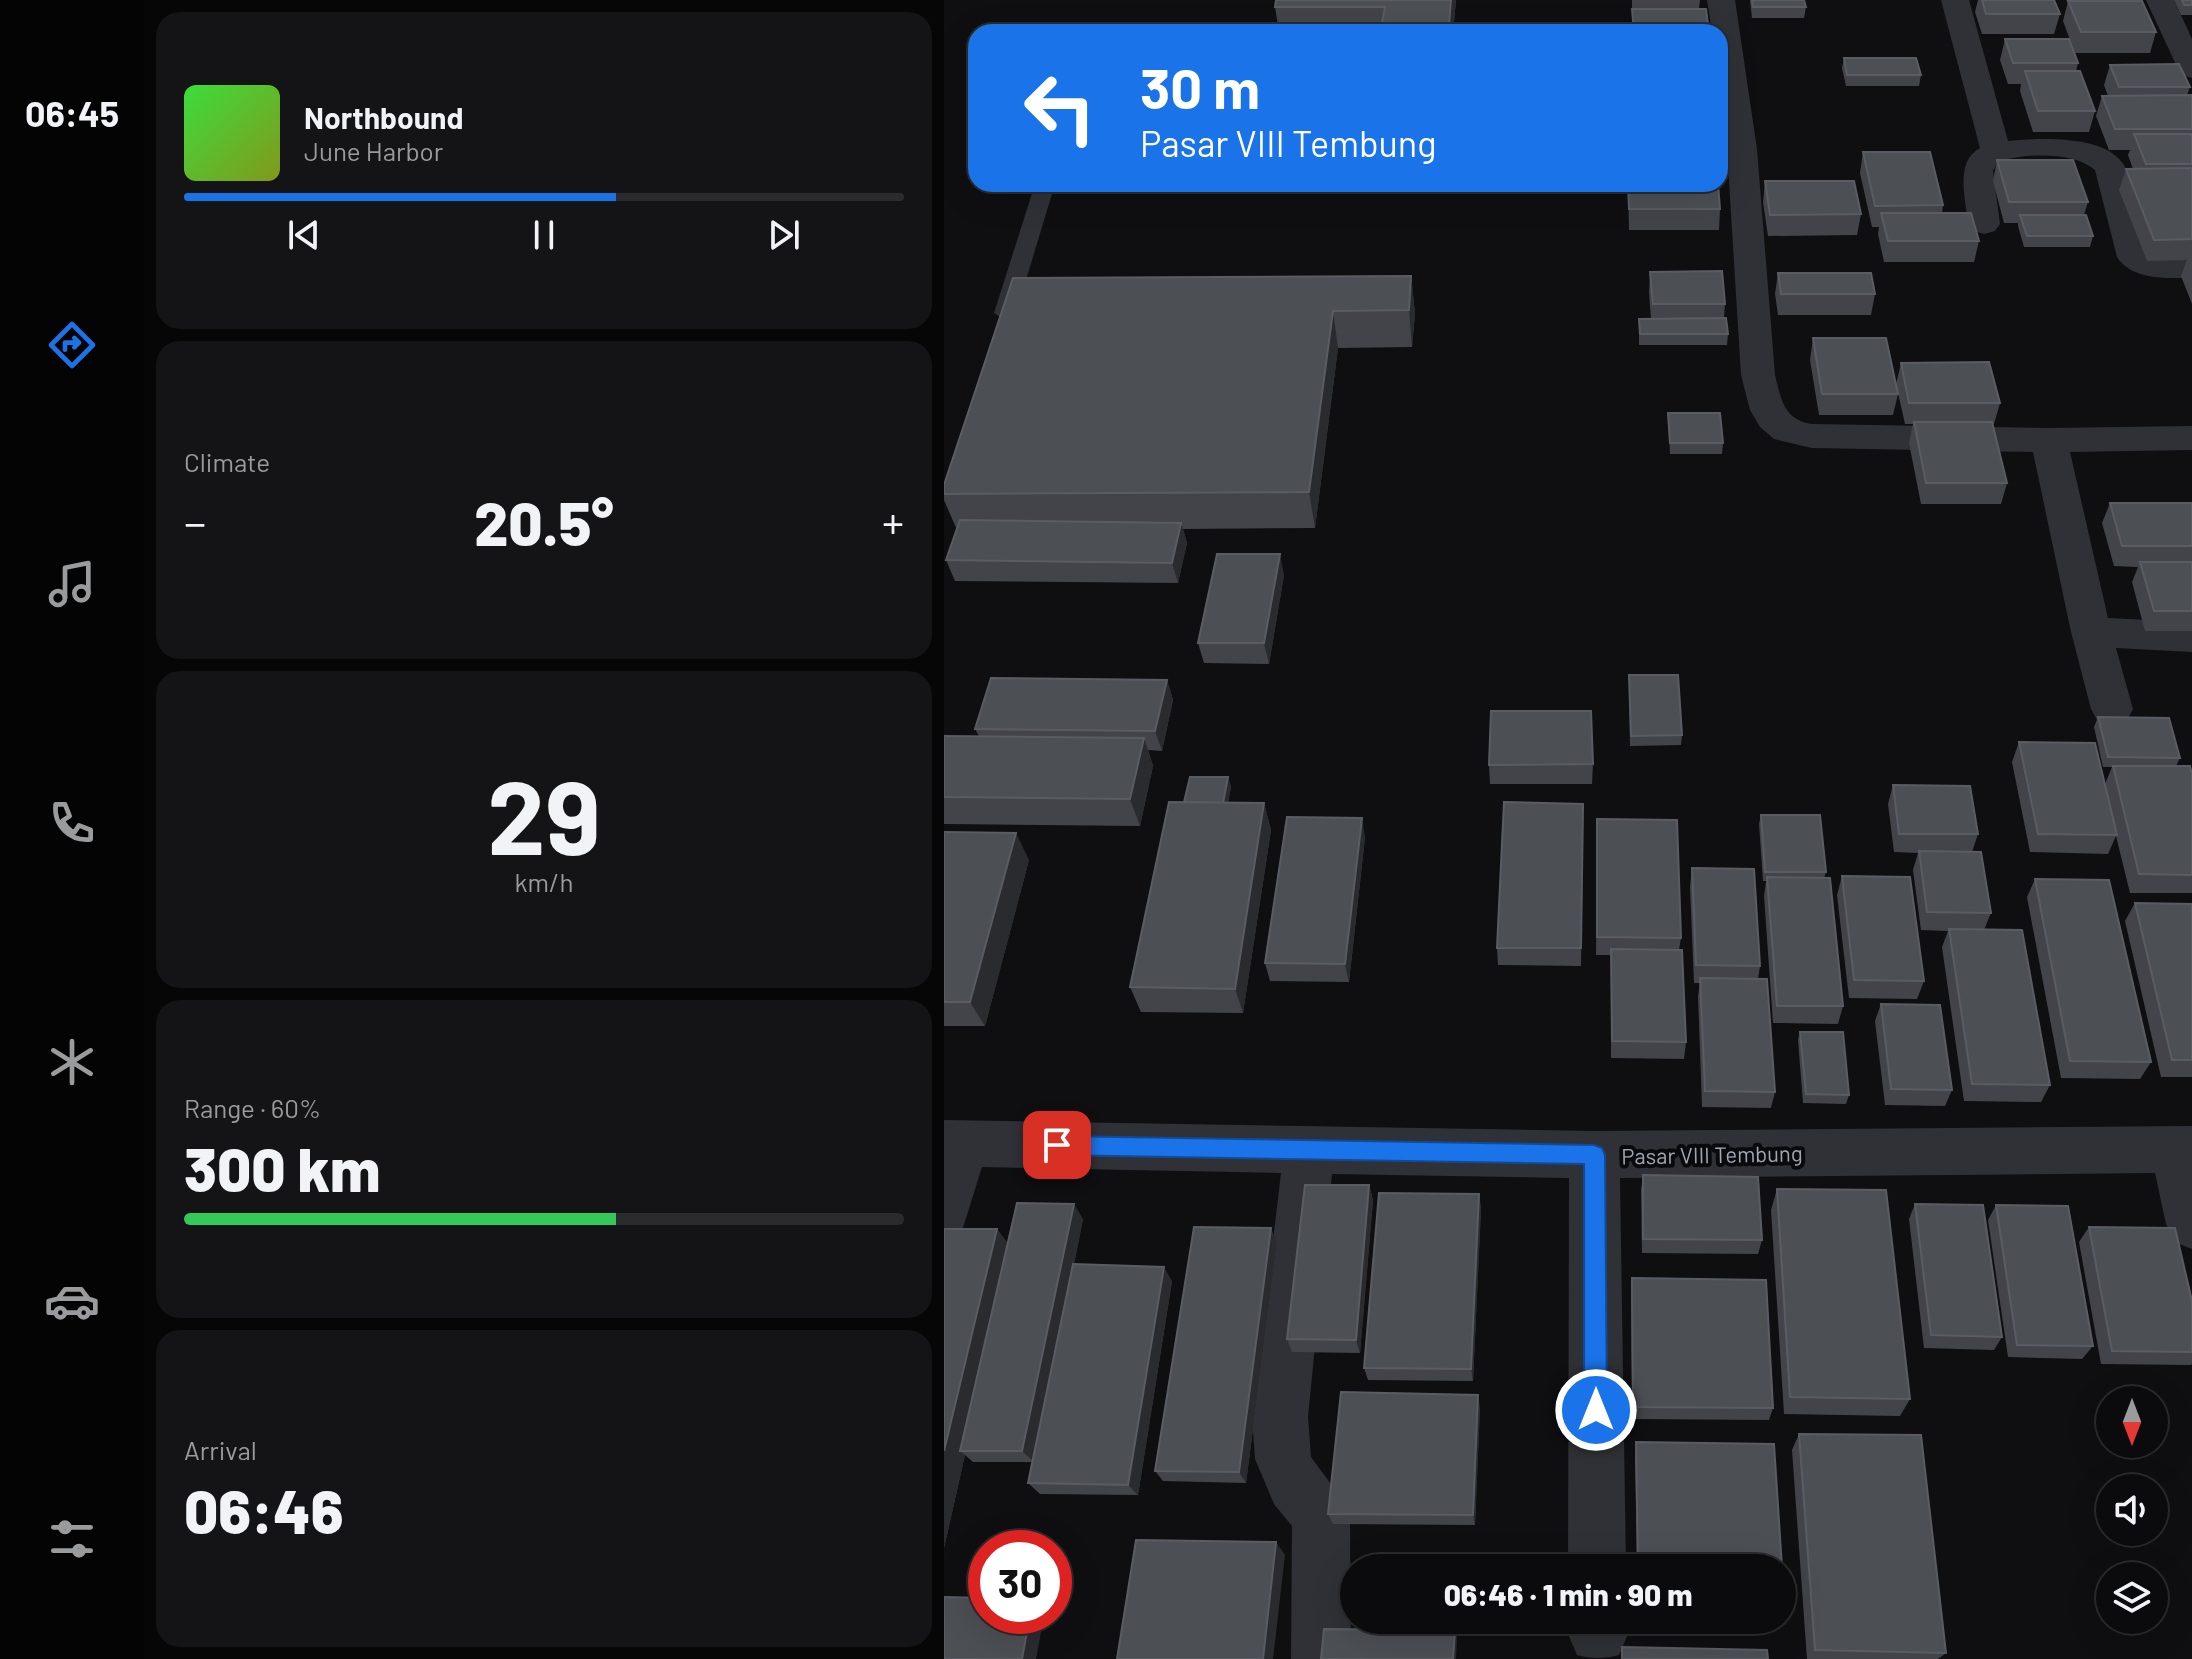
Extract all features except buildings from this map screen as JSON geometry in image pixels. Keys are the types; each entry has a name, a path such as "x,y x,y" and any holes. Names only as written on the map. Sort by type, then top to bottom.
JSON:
{"street":[{"path":"1721,0 1724,24"},
{"path":"1955,0 1996,151"},
{"path":"2160,0 2192,69"},
{"path":"1728,50 1742,149 1758,375 1765,404 1775,423 1790,434 1812,436 2049,440 2192,438"},
{"path":"1984,224 1978,171 1986,156 1996,151 2062,150 2090,153 2110,168 2133,257 2155,268 2192,268"},
{"path":"2049,440 2091,632 2112,709"},
{"path":"2091,632 2192,637"},
{"path":"944,1214 953,1143"},
{"name":"Pasar VIII Tembung","path":"953,1143 1594,1155 2184,1149"},
{"path":"2184,1149 2192,1224"},
{"path":"1309,1151 1280,1417 1283,1459 1294,1484 1321,1520 1321,1659"},
{"path":"1594,1155 1597,1554"}],"lane":[{"path":"999,332 1043,192"}],"route":[{"path":"1057,1145 1594,1155 1596,1410"}]}
